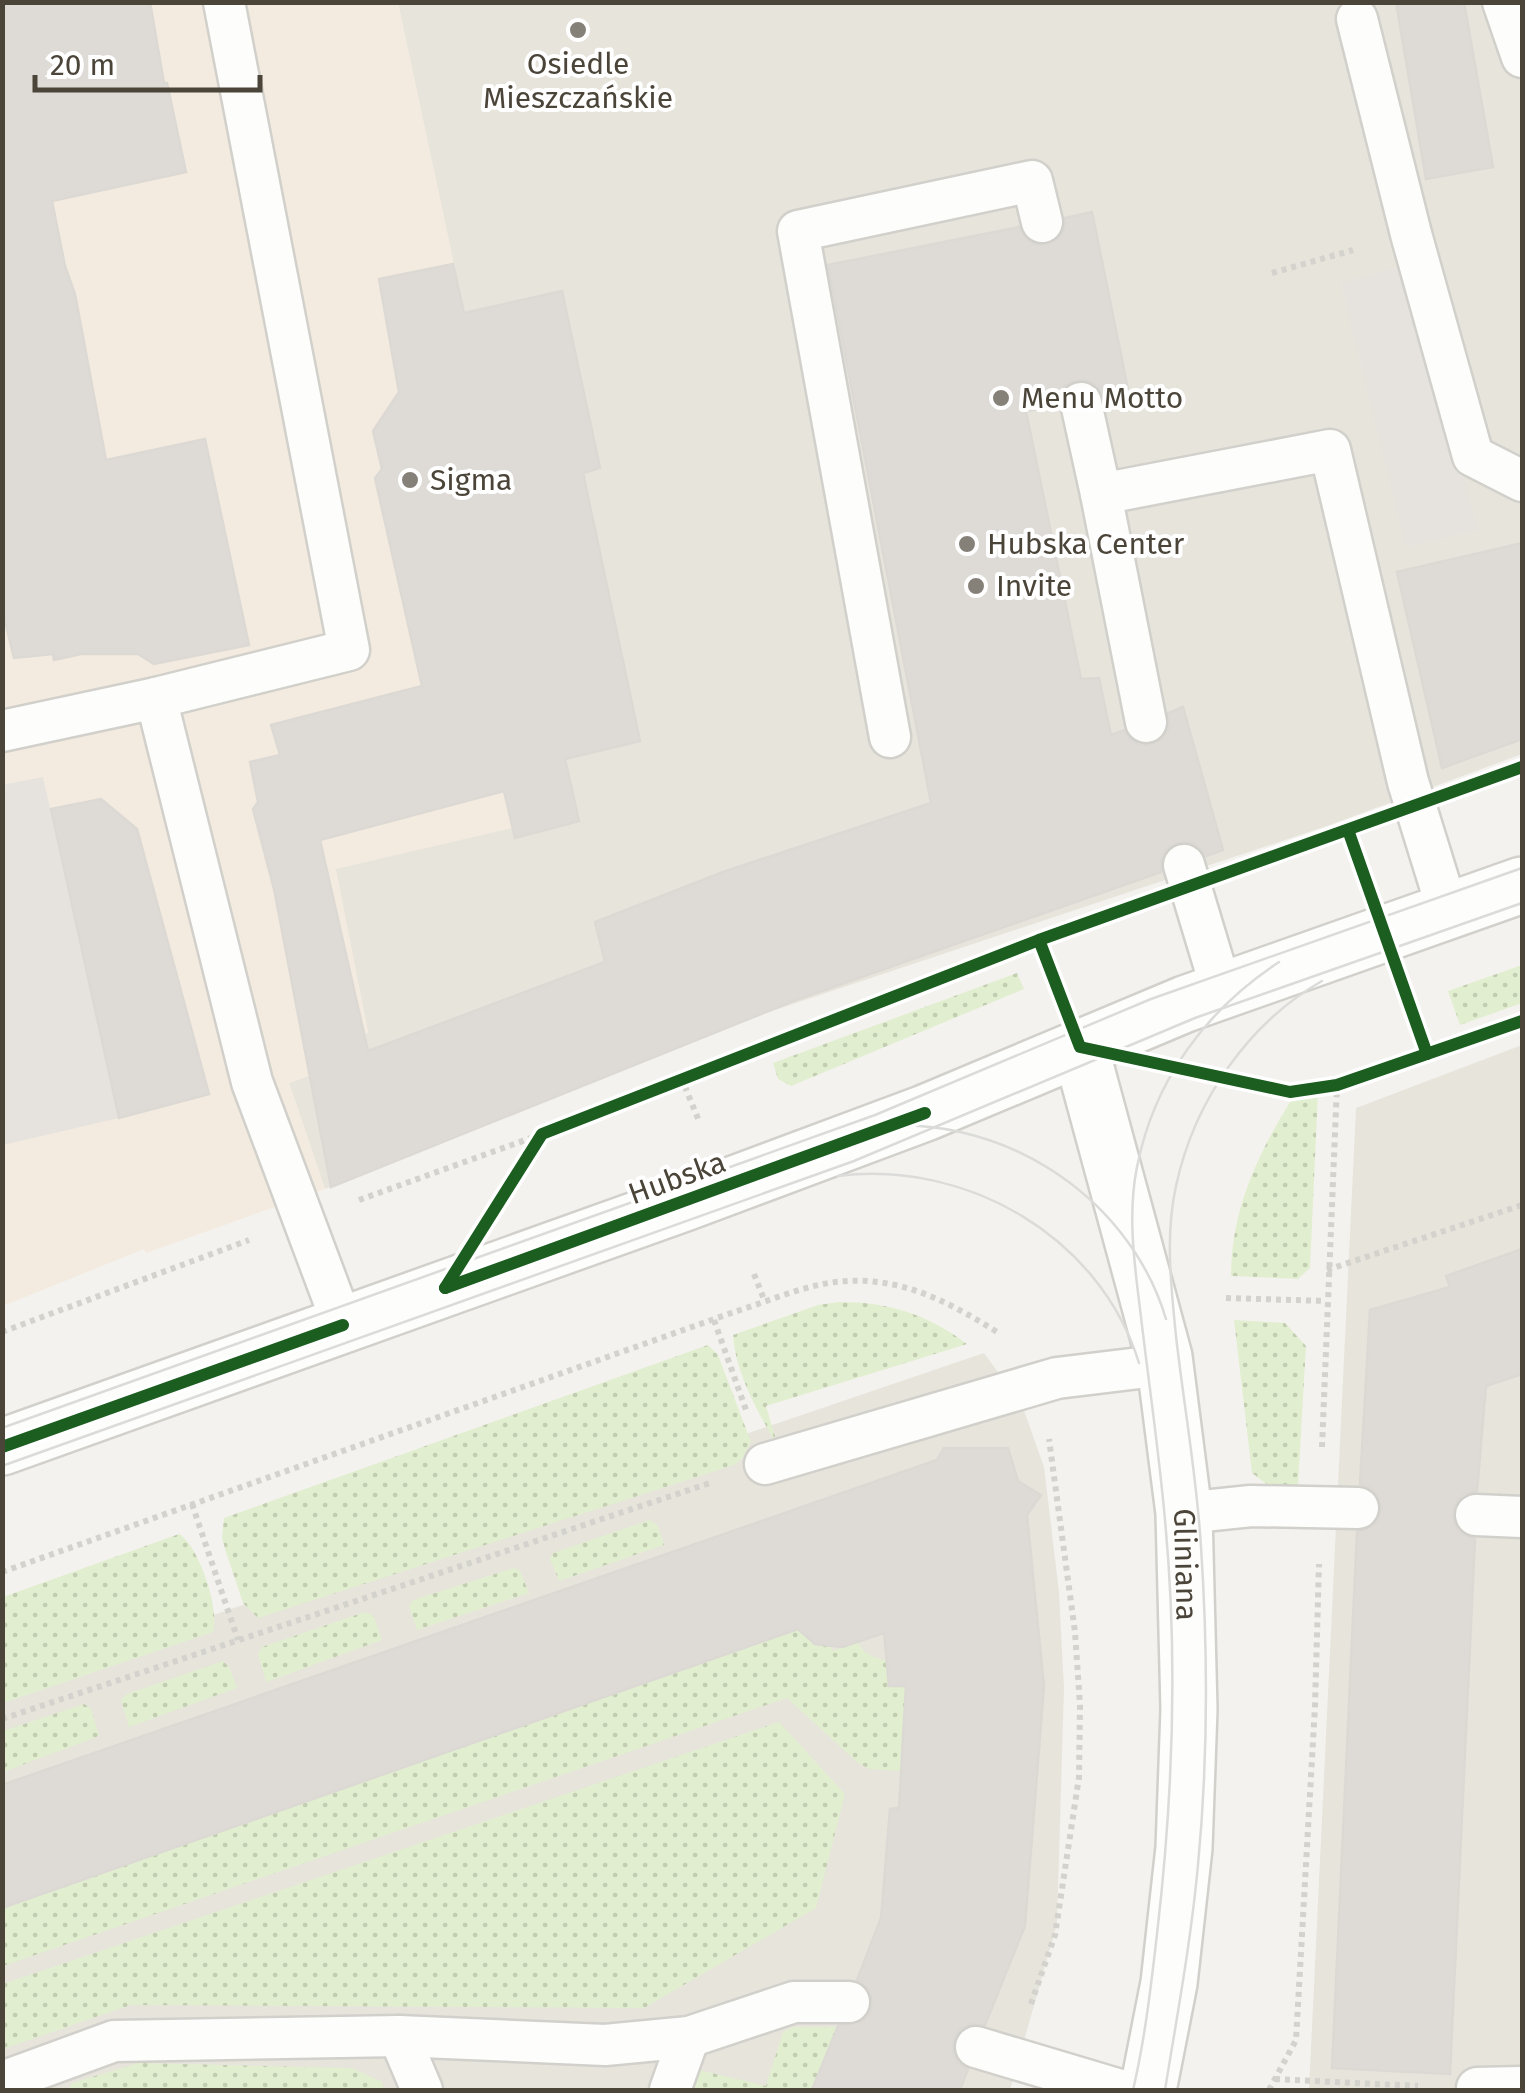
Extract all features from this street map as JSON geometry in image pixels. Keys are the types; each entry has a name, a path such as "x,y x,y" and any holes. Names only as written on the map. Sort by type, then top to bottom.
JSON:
{"street":[{"name":"Hubska","path":"2,1447 925,1114 1080,1046 1222,991 1522,885"},
{"name":"Gliniana","path":"1080,1046 1164,1365 1184,1513 1188,1709 1184,1848 1168,1983 1148,2090"}],"lane":[{"path":"2,731 349,650 224,2"},
{"path":"1503,2 1522,57"},
{"path":"1357,19 1473,456 1522,480"},
{"path":"890,737 798,231 1032,180 1042,222"},
{"path":"1081,403 1146,722"},
{"path":"1101,494 1330,450 1408,782 1448,911"},
{"path":"156,698 252,1082 343,1325"},
{"path":"1184,865 1222,991"},
{"path":"765,1464 1058,1378 1164,1365"},
{"path":"1184,1513 1251,1506 1340,1508"},
{"path":"1476,1516 1522,1517"},
{"path":"2,2082 114,2041 399,2036 605,2045 689,2037 794,2002 849,2002"},
{"path":"399,2036 422,2090"},
{"path":"670,2090 689,2037"},
{"path":"994,2053 1120,2090"},
{"path":"1477,2088 1522,2088"}],"path":[{"path":"1272,273 1411,234"},
{"path":"682,1077 699,1120"},
{"path":"1268,2090 1296,2040 1315,1706 1340,1508 1326,1302 1337,1085 1322,1088"},
{"path":"532,1149 542,1134"},
{"path":"1327,1270 1522,1205"},
{"path":"754,1274 765,1302"},
{"path":"2,1572 822,1284 865,1280 910,1286 955,1306 1004,1336 1028,1368 1034,1385"},
{"path":"1226,1298 1326,1302"},
{"path":"2,1720 765,1464 714,1320"},
{"path":"994,2053 1055,1936 1079,1776 1075,1632 1052,1452"},
{"path":"192,1504 238,1640"},
{"path":"1275,2079 1477,2088"}],"shaded area":[{"path":"3,3 398,3 572,814 336,869 368,1032 311,1075 289,1083 325,1189 146,1253 144,1249 3,1306"},
{"path":"398,3 1522,3 1522,754 1327,826 763,1014 325,1189 289,1083 311,1075 368,1032 335,869 571,813"},
{"path":"1405,266 1478,530 1406,547 1341,283"},
{"path":"43,777 119,1118 3,1145 2,785"},
{"path":"1522,1045 1522,2090 1309,2090 1356,1108"},
{"path":"984,1353 1022,1405 1044,1467 1059,1592 1064,1688 1057,1924 1010,2090 3,2090 2,1687"}],"green space":[{"path":"1522,965 1522,1003 1460,1025 1448,991"},
{"path":"1017,973 1024,989 791,1086 778,1079 773,1063"},
{"path":"1318,1092 1310,1268 1298,1279 1231,1276 1241,1207 1257,1164 1290,1102"},
{"path":"874,1304 907,1312 967,1344 766,1406 779,1450 744,1380 733,1335 818,1305"},
{"path":"1234,1320 1285,1323 1306,1346 1298,1486 1269,1486 1252,1473"},
{"path":"708,1345 718,1355 751,1442 734,1465 258,1618 243,1603 222,1538 224,1518"},
{"path":"650,1520 658,1526 664,1545 559,1581 550,1559 553,1553"},
{"path":"179,1534 194,1551 206,1579 213,1609 213,1632 3,1703 3,1597"},
{"path":"514,1568 520,1571 529,1593 417,1630 409,1606 413,1600"},
{"path":"365,1612 373,1615 382,1640 266,1682 258,1654 262,1647"},
{"path":"798,1629 815,1644 830,1646 833,1651 858,1642 869,1655 886,1660 889,1686 906,1686 901,1771 870,1769 858,1763 787,1698 3,1966 2,1908"},
{"path":"223,1661 237,1688 129,1727 121,1700 127,1694"},
{"path":"84,1704 91,1708 99,1736 3,1772 3,1731"},
{"path":"779,1722 845,1794 816,1908 644,2008 131,2005 3,2049 3,1984"},
{"path":"793,2027 838,2027 812,2090 684,2090 689,2072 699,2070 766,2086 783,2032"},
{"path":"139,2063 352,2068 382,2082 384,2090 68,2090 72,2083"}],"building":[{"path":"2,2 150,2 164,83 186,172 52,201 75,294 106,460 205,439 249,645 154,664 138,654 81,654 54,660 53,654 14,658 2,609"},
{"path":"1396,2 1464,2 1493,167 1426,179"},
{"path":"1092,212 1129,394 1104,398 1098,386 1077,380 1064,386 1058,406 1026,411 1081,679 1099,678 1111,735 1124,730 1139,745 1161,740 1169,729 1168,713 1183,707 1223,850 1206,856 1190,842 1176,843 1161,859 1161,872 796,1000 331,1187 274,889 253,809 258,802 250,762 280,755 271,725 422,686 375,478 382,469 373,431 399,392 379,279 453,264 464,313 562,291 600,468 583,473 640,741 565,759 579,821 515,838 504,791 320,840 368,1051 605,962 595,922 723,872 931,803 828,265 1019,227 1026,239 1036,245 1047,245 1059,238 1065,218"},
{"path":"1522,543 1522,739 1442,768 1397,572"},
{"path":"101,799 137,829 209,1094 119,1118 51,809"},
{"path":"1522,1249 1522,1374 1486,1386 1477,1491 1464,1494 1452,1513 1456,1527 1475,1539 1450,2074 1332,2068 1357,1532 1378,1521 1382,1509 1371,1488 1360,1484 1370,1310 1450,1287 1446,1276"},
{"path":"944,1448 1008,1448 1018,1481 1041,1495 1027,1515 1044,1686 1025,1926 985,2025 970,2024 960,2029 954,2039 953,2053 958,2063 968,2069 960,2090 812,2090 838,2026 862,2022 873,2003 869,1989 857,1980 881,1918 890,1809 899,1808 906,1686 889,1686 884,1633 842,1647 815,1644 798,1629 2,1908 2,1785 937,1460"}],"tram line":[{"path":"2,1428 875,1115 1151,999 1522,868"},
{"path":"2,1466 854,1161 1195,1018 1522,903"},
{"path":"1133,2090 1147,2012 1162,1882 1170,1779 1172,1675 1165,1520 1134,1261 1134,1186 1156,1105 1187,1050 1228,1002 1279,962"},
{"path":"1165,2090 1195,1893 1206,1706 1199,1521 1171,1280 1173,1205 1184,1155 1196,1125 1228,1068 1270,1019 1322,981"},
{"path":"863,1128 912,1126 960,1132 1006,1147 1049,1169 1088,1198 1121,1233 1147,1274 1166,1319"},
{"path":"838,1176 886,1174 934,1181 979,1195 1022,1216 1060,1244 1094,1278 1120,1318 1139,1363"}],"cycle path":[{"path":"445,1288 542,1134 1039,940 1522,767"},
{"path":"1348,830 1427,1054"},
{"path":"1039,940 1080,1047 1290,1092 1337,1085 1522,1021"},
{"path":"445,1288 925,1113"},
{"path":"2,1447 343,1325"}],"place":[{"name":"Osiedle Mieszczańskie","path":"578,30"},
{"name":"Menu Motto","path":"1001,398"},
{"name":"Sigma","path":"410,480"},
{"name":"Hubska Center","path":"967,544"},
{"name":"Invite","path":"976,586"}]}
